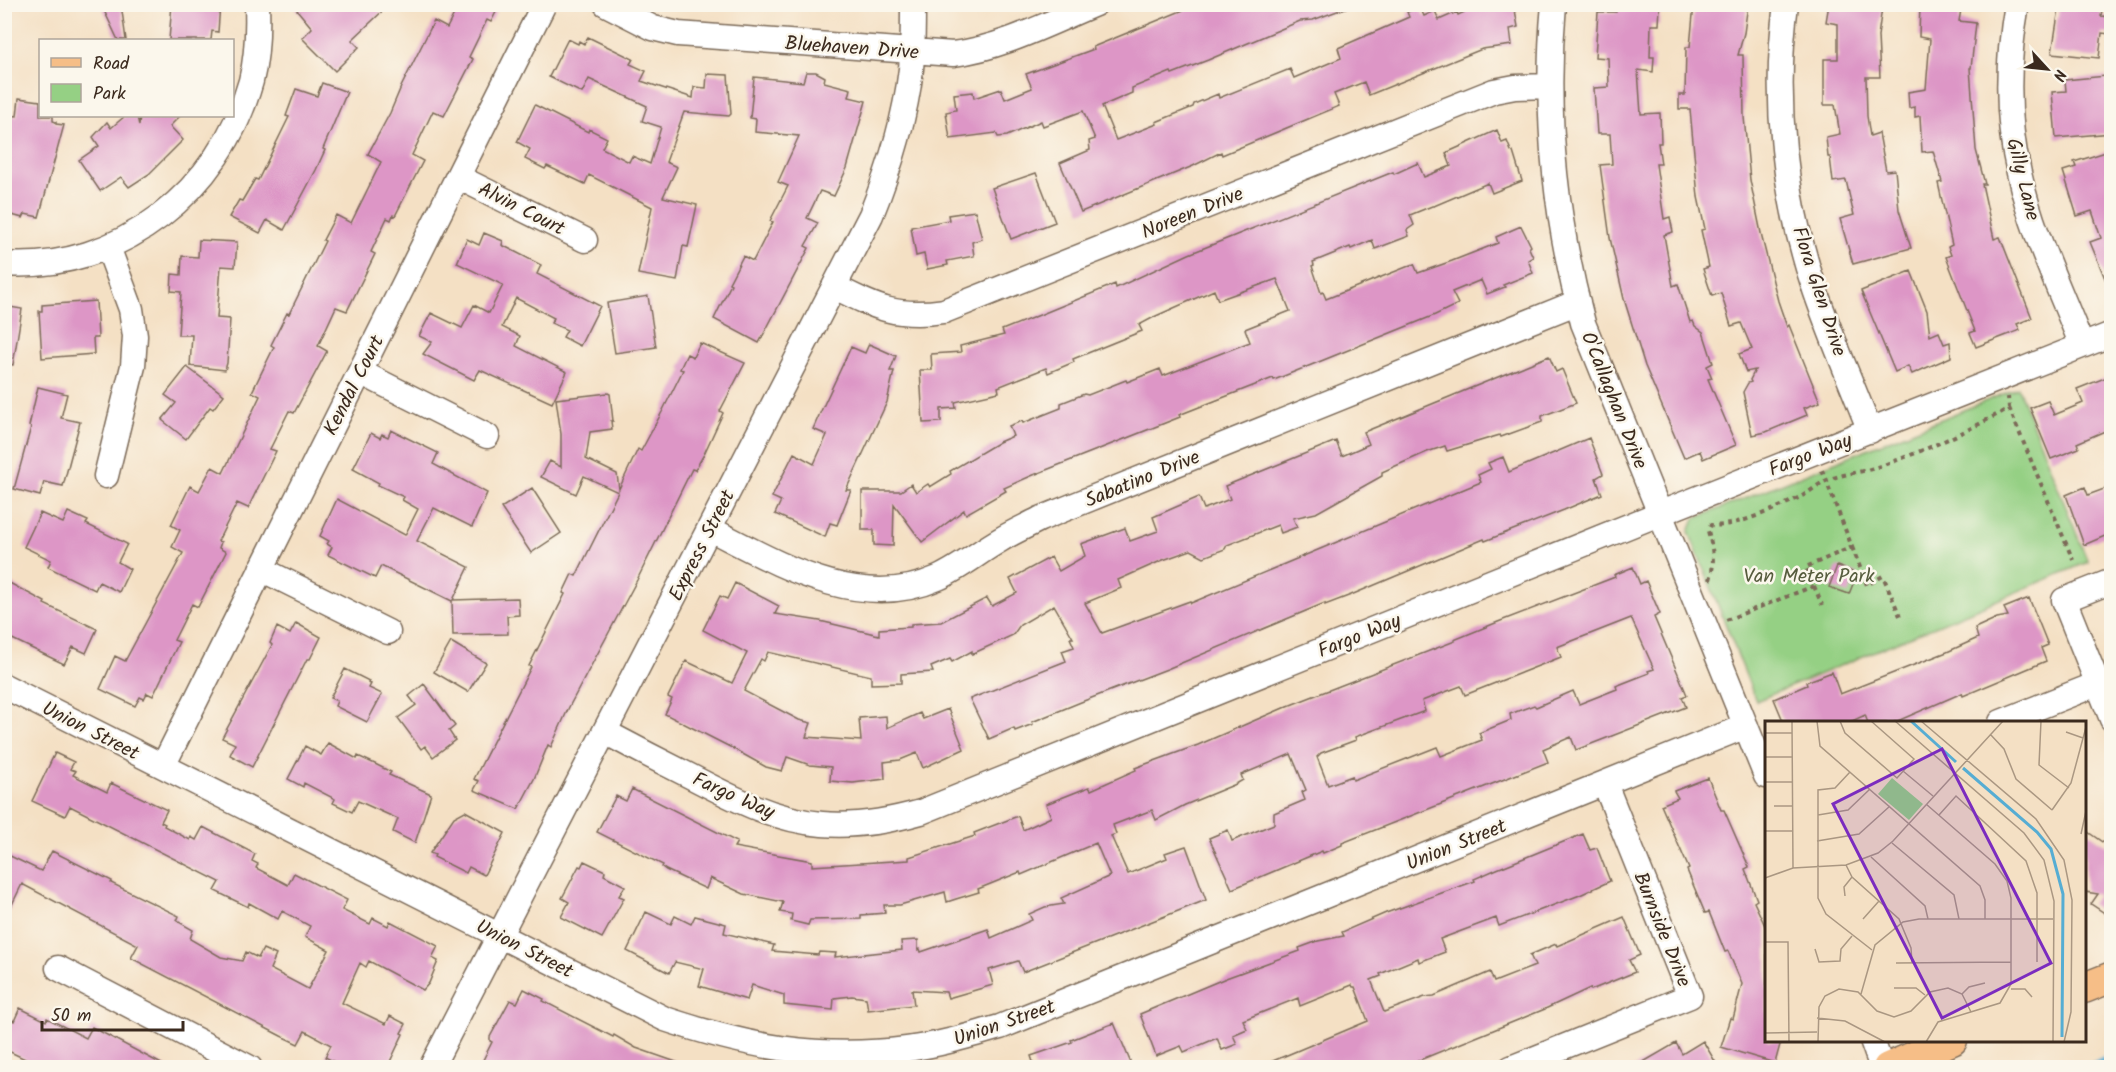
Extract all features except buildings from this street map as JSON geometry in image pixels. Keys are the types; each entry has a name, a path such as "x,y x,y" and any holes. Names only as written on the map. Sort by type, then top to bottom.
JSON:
{"main road":[{"path":"2086,988 2112,977"},
{"path":"1888,1068 1950,1042"}],"street":[{"path":"4,264 45,262 108,247 137,233 166,213 191,190 212,165 228,140 241,112 251,80 257,42 257,4"},
{"name":"Kendal Court","path":"163,766 544,4"},
{"name":"Bluehaven Drive","path":"606,4 653,28 678,34 953,54 975,51 1095,4"},
{"name":"Express Street","path":"431,1068 872,215 889,169 902,121 912,52 913,4"},
{"name":"O'Callaghan Drive","path":"1554,4 1550,86 1552,152 1559,214 1583,323 1765,771"},
{"name":"Flora Glen Drive","path":"1786,4 1780,80 1782,131 1789,187 1800,239 1815,291 1870,431"},
{"name":"Gilly Lane","path":"2017,4 2010,47 2011,131 2030,215 2082,346"},
{"name":"Noreen Drive","path":"835,287 877,308 901,314 944,311 1494,91 1515,87 1550,86"},
{"name":"Alvin Court","path":"458,177 585,240"},
{"path":"106,476 133,366 135,336 131,309 108,247"},
{"name":"Sabatino Drive","path":"710,530 794,572 827,583 862,589 896,589 915,586 938,578 1001,539 1040,519 1578,302"},
{"name":"Fargo Way","path":"605,732 731,798 762,811 789,819 822,824 855,825 889,821 932,808 1661,513 2112,334"},
{"path":"360,372 487,436"},
{"path":"261,568 388,632"},
{"path":"2112,581 2064,600 2112,719"},
{"path":"2006,721 2097,684"},
{"name":"Union Street","path":"4,686 636,1005 715,1036 761,1046 812,1052 858,1053 908,1049 950,1041 1000,1027 1746,726"},
{"name":"Burnside Drive","path":"1511,1068 1690,996 1605,784"},
{"path":"58,968 250,1068"},
{"path":"1872,1042 1882,1068"}],"path":[{"path":"2008,395 2009,408 2073,560"},
{"path":"1710,581 1715,564 1708,531 1711,525 1718,526 1747,519 1802,496 1826,481 1875,468 1934,445 2009,408"},
{"path":"1822,470 1867,585 1883,576 1900,616"},
{"path":"1822,605 1806,567 1852,548"},
{"path":"1726,620 1814,586"}],"green space":[{"name":"Van Meter Park","path":"2018,388 2088,562 1756,701 1689,532 1694,519"}],"waterway":[{"path":"2089,1068 2112,1056"}]}
